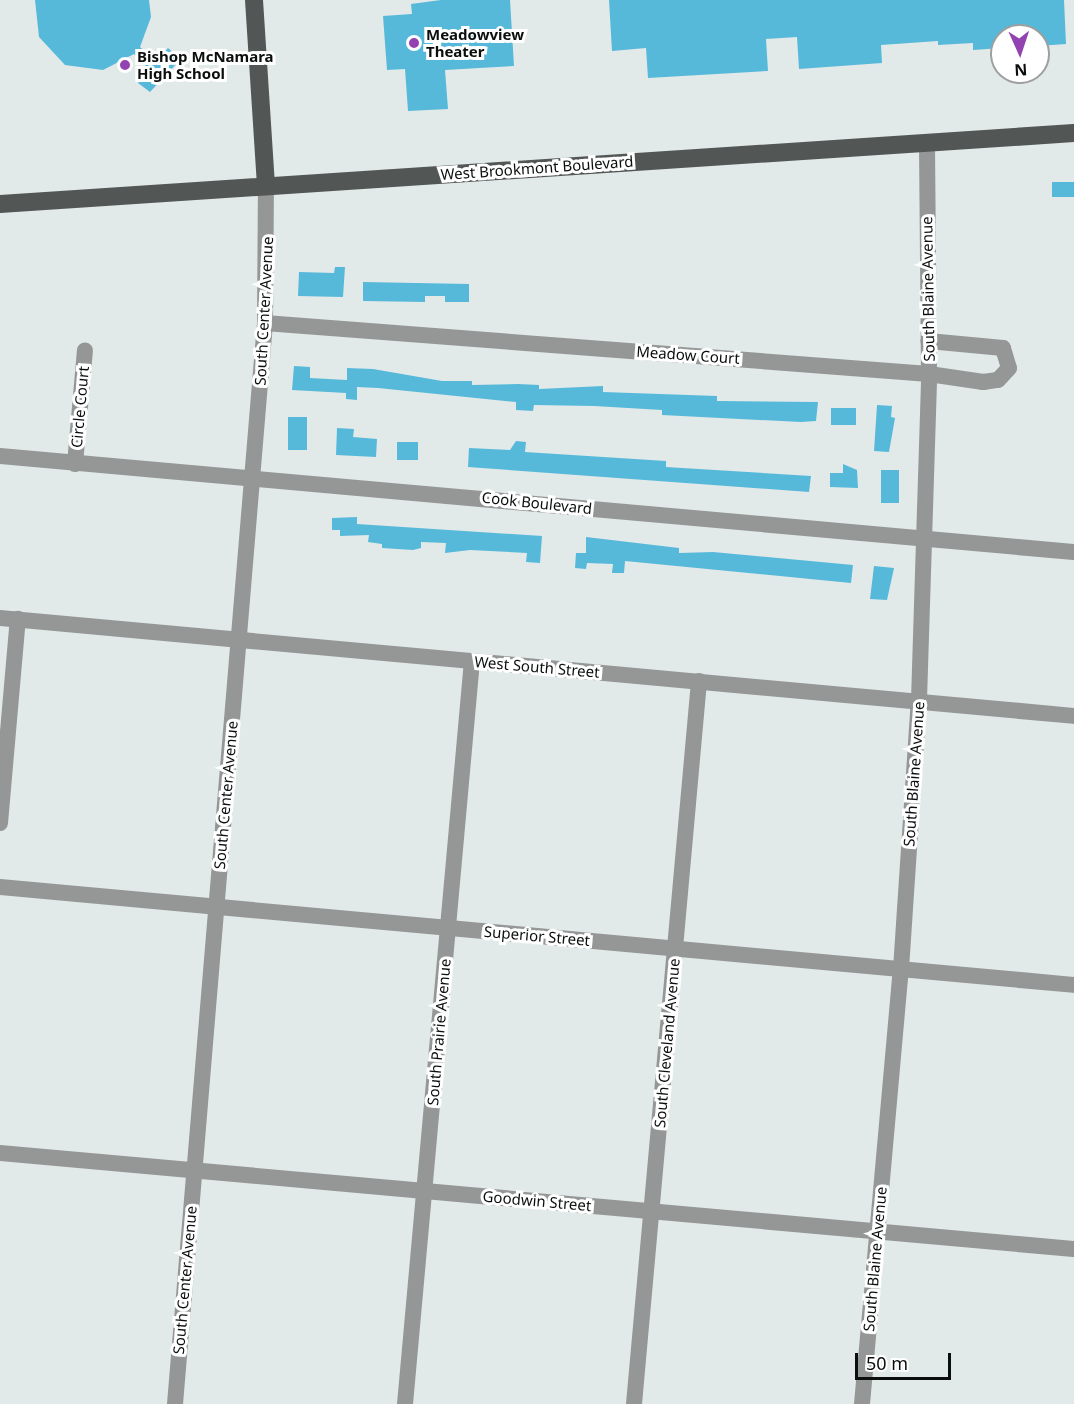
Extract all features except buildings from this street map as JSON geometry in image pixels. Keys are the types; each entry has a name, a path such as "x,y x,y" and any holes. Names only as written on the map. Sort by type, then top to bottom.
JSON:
{"main road":[{"path":"254,0 266,186"},
{"name":"West Brookmont Boulevard","path":"0,204 1074,133"}],"street":[{"name":"South Blaine Avenue","path":"862,1404 902,969 919,700 926,542 929,374 927,143"},
{"name":"South Center Avenue","path":"175,1404 265,323 266,186"},
{"name":"Meadow Court","path":"265,323 929,374 983,382 998,380 1009,368 1003,348 928,341"},
{"name":"Circle Court","path":"75,464 85,350"},
{"name":"Cook Boulevard","path":"0,456 75,464 252,475 926,542 1074,552"},
{"name":"West South Street","path":"0,618 919,700 1074,716"},
{"path":"0,823 18,619"},
{"name":"South Prairie Avenue","path":"405,1404 472,661"},
{"name":"South Cleveland Avenue","path":"634,1404 699,681"},
{"name":"Superior Street","path":"0,887 1074,985"},
{"name":"Goodwin Street","path":"0,1153 1074,1250"}],"place":[{"name":"Meadowview Theater","path":"414,43"},
{"name":"Bishop McNamara High School","path":"125,65"}]}
